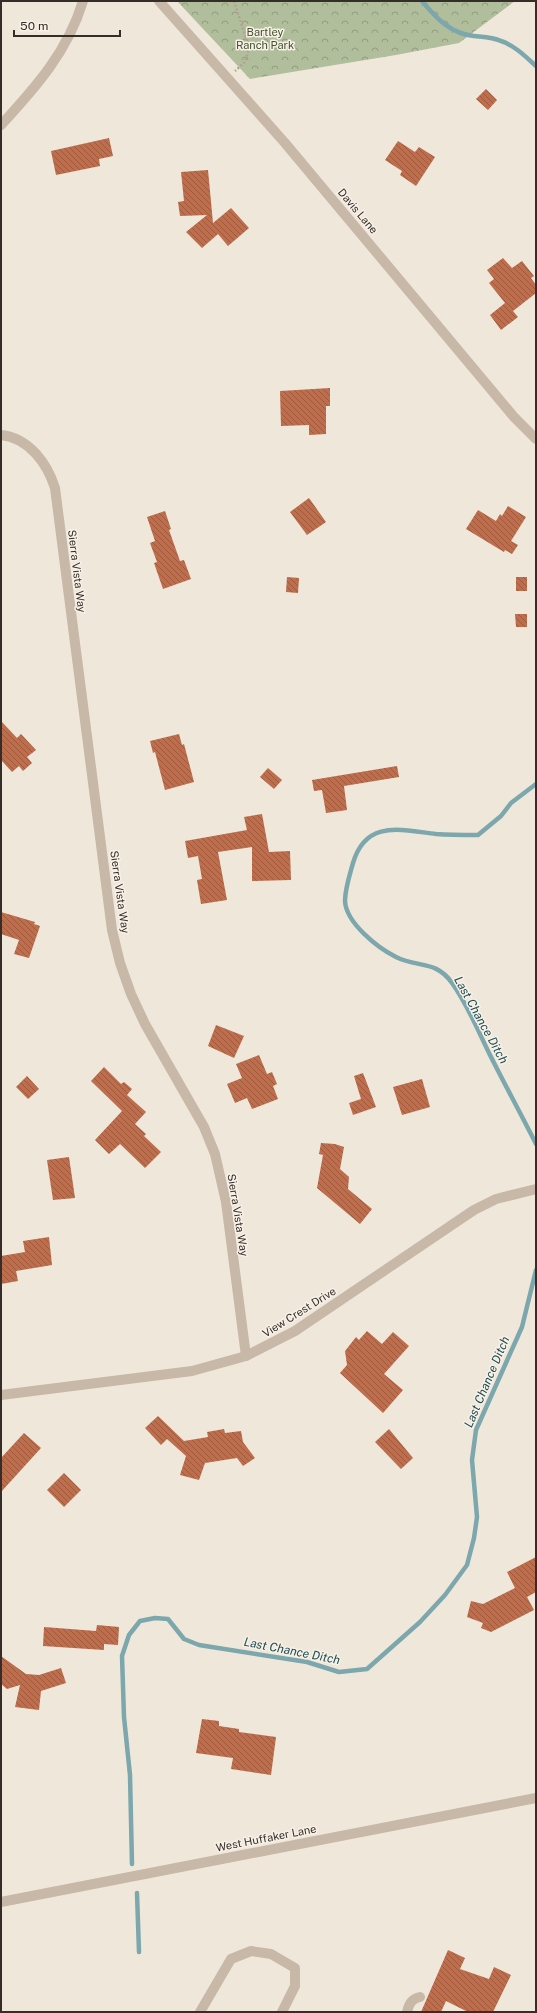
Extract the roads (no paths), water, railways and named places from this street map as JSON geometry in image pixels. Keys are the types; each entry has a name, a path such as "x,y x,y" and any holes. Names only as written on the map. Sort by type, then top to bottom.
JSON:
{"street":[{"path":"1,124 41,80 61,52 75,24 83,1"},
{"name":"Davis Lane","path":"159,1 326,191 514,417 536,439"},
{"name":"Sierra Vista Way","path":"1,436 19,441 32,449 43,461 50,474 54,488 112,930 120,963 131,994 145,1024 204,1127 215,1154 226,1202 246,1356"},
{"name":"View Crest Drive","path":"1,1395 192,1371 246,1356 296,1331 474,1210 496,1199 536,1189"},
{"name":"West Huffaker Lane","path":"1,1902 536,1798"},
{"path":"200,2012 231,1959 251,1951 271,1954 295,1968 295,1986 282,2012"},
{"path":"408,2012 409,2005 414,1998 420,1997"}],"waterway":[{"name":"Last Chance Ditch","path":"422,1 451,29 466,35 491,38 511,45 536,66"},
{"name":"Last Chance Ditch","path":"536,784 511,803 501,816 478,835 452,835 398,830 386,830 376,833 367,839 359,849 349,877 345,901 351,918 357,926 381,948 396,957 440,971 452,983 468,1009 536,1144"},
{"name":"Last Chance Ditch","path":"132,1864 130,1775 124,1717 122,1656 129,1635 140,1621 155,1618 168,1619 184,1639 199,1645 307,1662 339,1672 367,1669 420,1622 445,1595 467,1565 474,1538 477,1517 472,1460 476,1430 522,1327 536,1270"},
{"name":"Last Chance Ditch","path":"137,1893 139,1952"}],"park label":[{"name":"Bartley Ranch Park","path":"265,38"}]}
